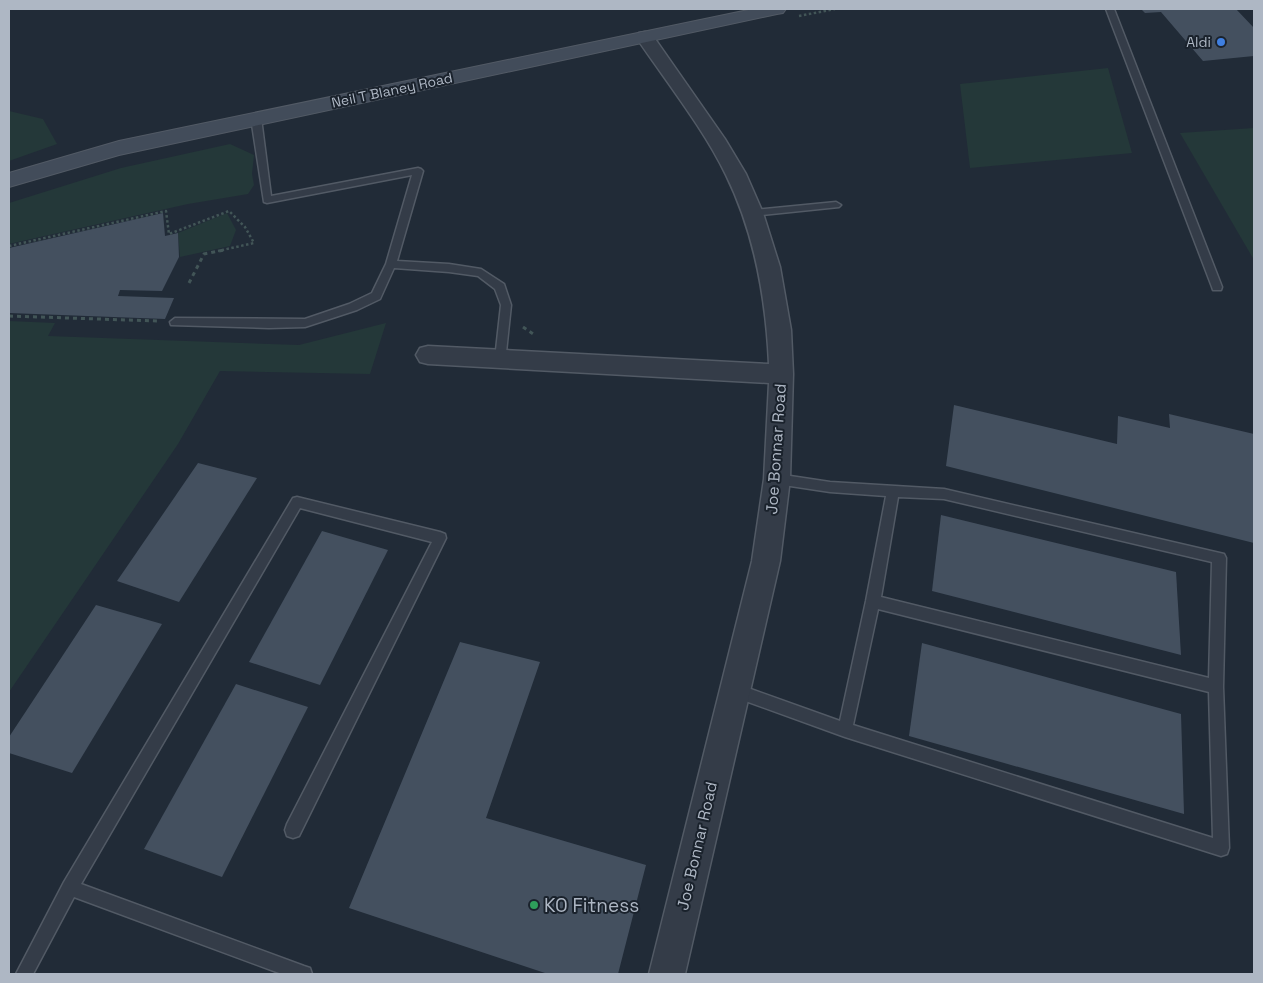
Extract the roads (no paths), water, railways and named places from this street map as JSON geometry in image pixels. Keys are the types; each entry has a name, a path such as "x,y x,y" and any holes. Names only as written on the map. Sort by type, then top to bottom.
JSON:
{"main road":[{"name":"Neil T Blaney Road","path":"9,180 81,158 256,118 777,9"}],"street":[{"name":"Joe Bonnar Road","path":"645,37 719,146 736,174 753,213 769,267 779,330 781,374 777,479 766,561 667,974"},
{"path":"428,355 781,374"}],"lane":[{"path":"1110,9 1217,286"},
{"path":"175,322 305,323 353,307 376,296 391,264 418,171 267,200 256,118"},
{"path":"753,213 836,205"},
{"path":"391,264 449,268 481,273 500,287 506,305 501,359"},
{"path":"734,690 846,730 1221,848 1216,687 1219,558 944,494 830,487 777,479"},
{"path":"846,730 873,601 893,491"},
{"path":"24,974 70,888 297,502 440,538 293,830"},
{"path":"873,601 1216,687"},
{"path":"70,888 304,974"}],"place":[{"name":"Aldi","path":"1221,42"},
{"name":"KO Fitness","path":"534,905"}]}
